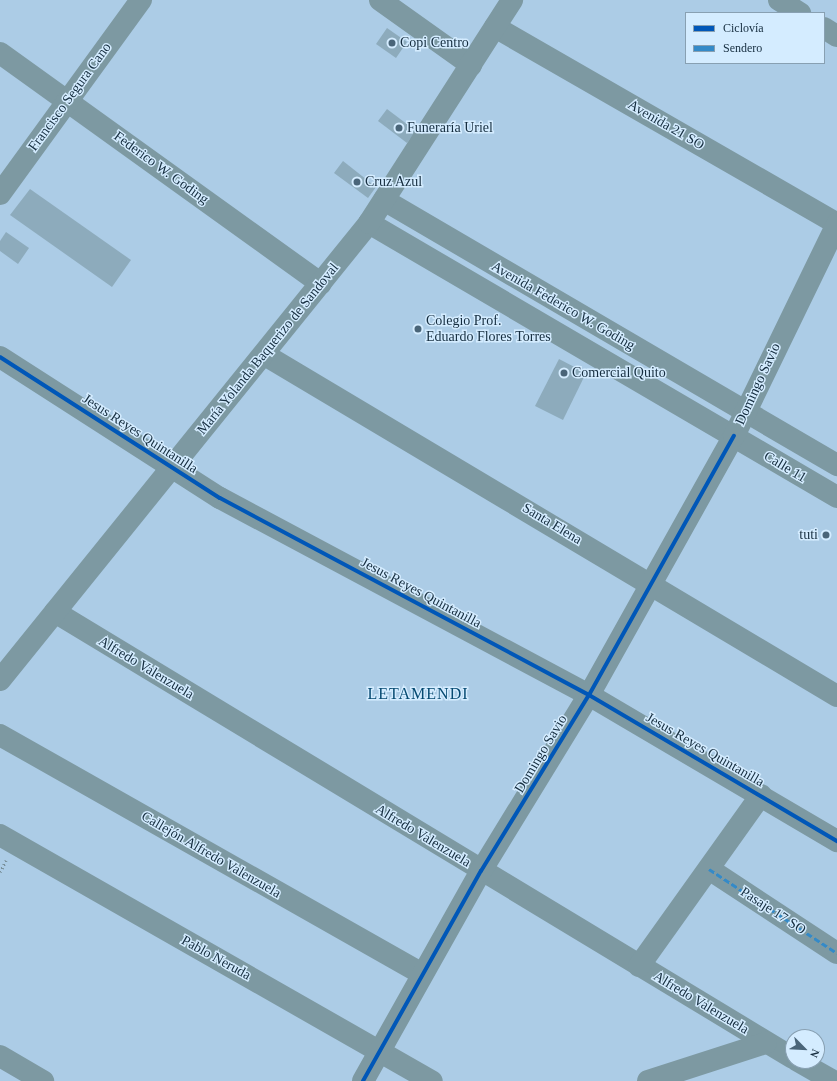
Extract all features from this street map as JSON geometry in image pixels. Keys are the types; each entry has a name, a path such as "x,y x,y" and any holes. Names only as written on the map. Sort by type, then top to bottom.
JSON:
{"street":[{"name":"Francisco Segura Cano","path":"0,194 141,0"},
{"path":"380,0 471,65"},
{"name":"María Yolanda Baquerizo de Sandoval","path":"0,680 265,355 369,223 512,0"},
{"path":"779,0 798,12"},
{"name":"Avenida 21 SO","path":"495,27 837,224"},
{"path":"825,29 837,36"},
{"name":"Federico W. Goding","path":"0,53 321,284"},
{"name":"Avenida Federico W. Goding","path":"384,200 837,465"},
{"name":"Calle 11","path":"369,223 734,436 837,498"},
{"name":"Domingo Savio","path":"363,1081 422,974 482,871 589,696 734,436 743,411 837,224"},
{"name":"Santa Elena","path":"265,355 652,583 837,696"},
{"name":"Jesus Reyes Quintanilla","path":"0,357 220,498 589,696 761,795 837,841"},
{"name":"Alfredo Valenzuela","path":"55,612 638,966 785,1053"},
{"name":"Callejón Alfredo Valenzuela","path":"0,735 422,974"},
{"path":"638,966 761,795"},
{"name":"Pablo Neruda","path":"0,835 380,1050 432,1081"},
{"name":"Pasaje 17 SO","path":"709,869 837,953"},
{"path":"648,1081 766,1042"},
{"path":"0,1056 43,1081"},
{"path":"812,1069 833,1081"}],"building":[{"name":"Copi Centro","path":"387,28 407,42 396,58 376,44"},
{"path":"387,109 416,131 407,143 378,121"},
{"path":"343,161 376,187 368,198 334,173"},
{"path":"30,189 131,260 112,287 10,215"},
{"path":"6,232 29,248 18,264 0,251 0,241"},
{"path":"559,359 586,373 563,420 535,406"}],"marked path":[{"path":"709,869 837,953"}],"cycle path":[{"path":"0,357 220,498 589,695 837,841"},
{"path":"363,1081 481,871 589,695 734,436"}],"place":[{"name":"Copi Centro","path":"392,43"},
{"name":"Funeraría Uriel","path":"399,128"},
{"name":"Cruz Azul","path":"357,182"},
{"name":"Colegio Prof. Eduardo Flores Torres","path":"418,329"},
{"name":"Comercial Quito","path":"564,373"},
{"name":"tuti","path":"826,535"}],"district":[{"name":"LETAMENDI","path":"418,694"}]}
